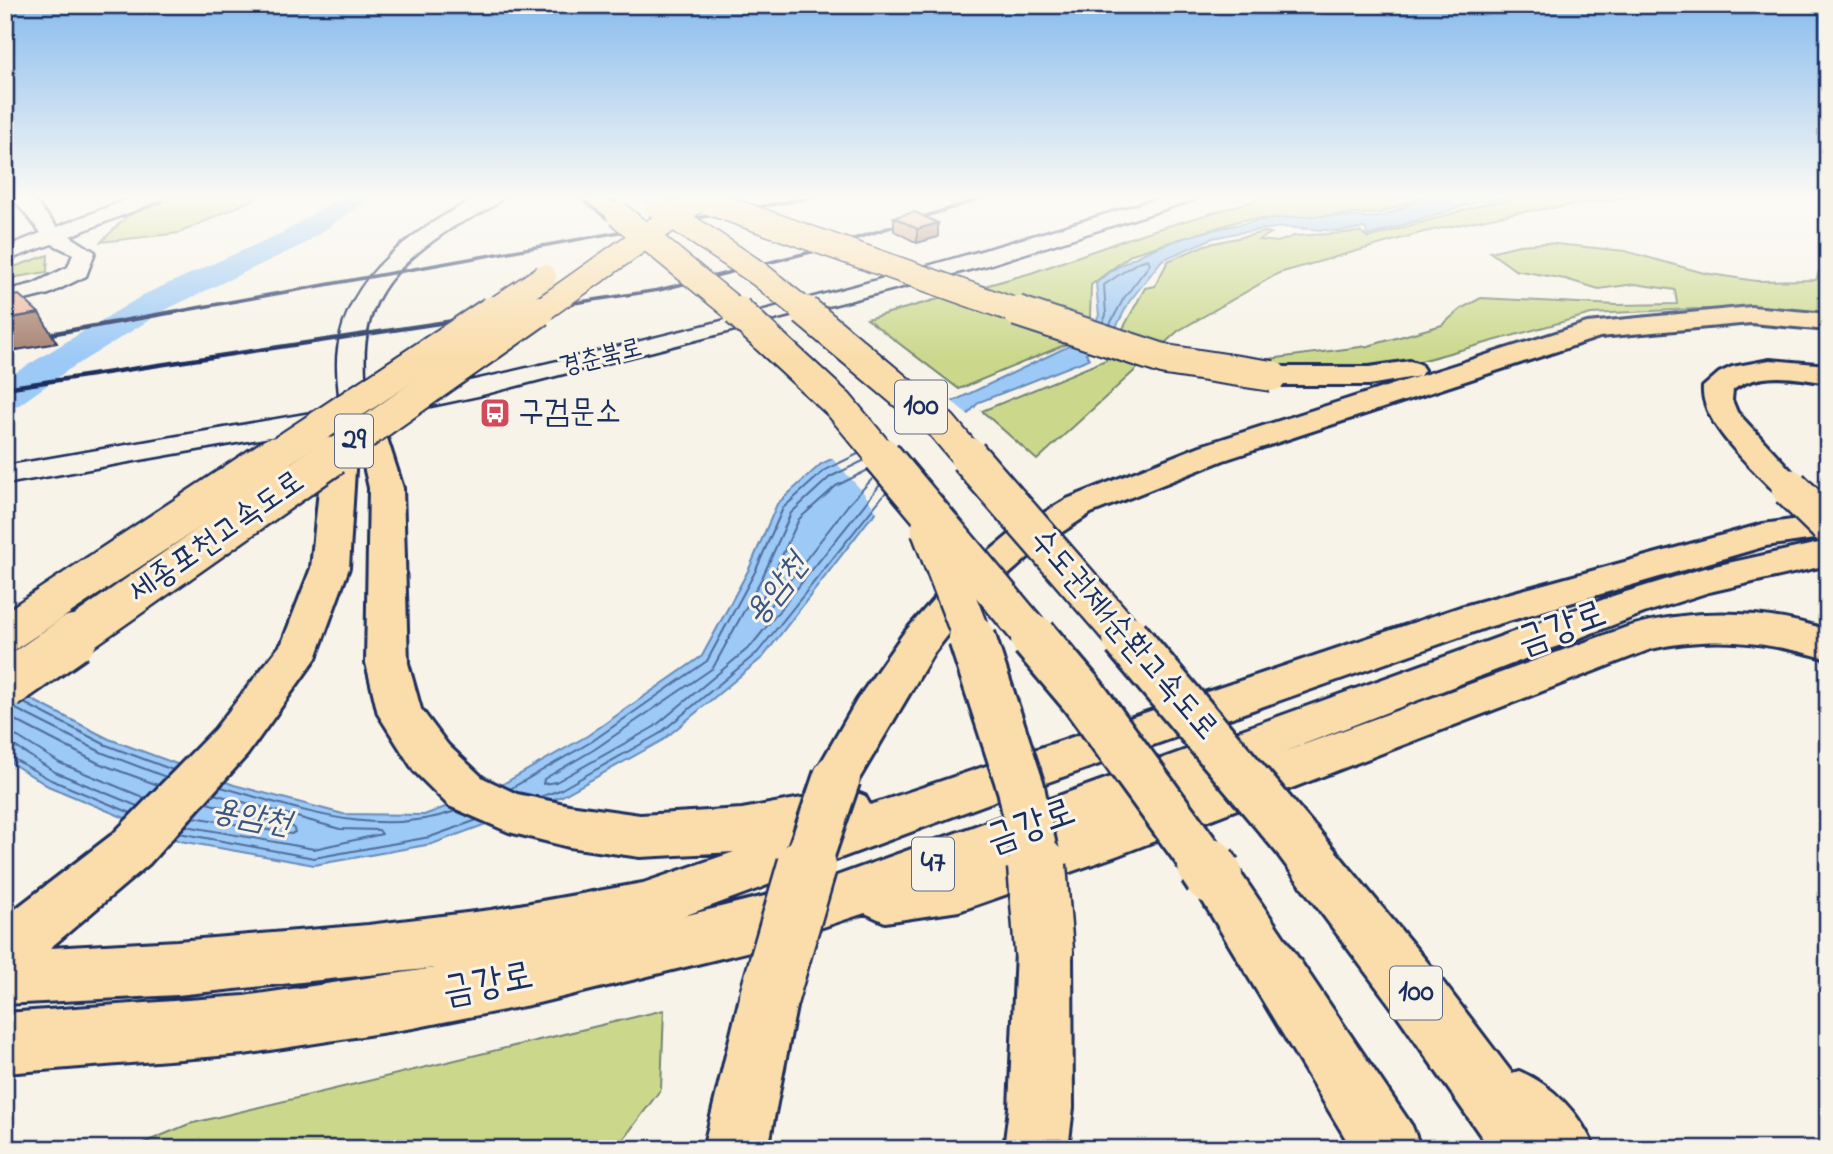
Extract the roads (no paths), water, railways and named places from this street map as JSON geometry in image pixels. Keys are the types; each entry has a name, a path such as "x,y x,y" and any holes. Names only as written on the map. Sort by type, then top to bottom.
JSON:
{"highway":[{"name":"세종포천고속도로","path":"5,634 578,250"},
{"name":"세종포천고속도로","path":"5,686 627,250"},
{"name":"100","path":"663,250 713,289 802,369 863,433 1083,696 1213,875 1388,1149"},
{"name":"수도권제1순환고속도로","path":"725,250 862,356 942,426 1143,657 1297,841 1413,989 1529,1149"},
{"path":"847,250 1128,350 1166,360 1272,376 1322,378 1382,374 1597,329 1667,321 1751,315 1828,322"},
{"path":"1667,321 1753,322 1828,331"},
{"path":"735,1149 769,997 804,875 837,777 880,701 918,644 953,602 1028,538 1079,506 1212,453 1597,329"},
{"path":"1828,374 1768,370 1726,379 1718,387 1717,400 1723,415 1828,526"},
{"path":"355,414 375,442 386,488 389,564 387,663 400,714 431,758 466,792 509,812 569,826 640,836 742,830 983,785"},
{"path":"5,951 131,849 231,742 302,648 330,568 338,470 355,414"},
{"path":"919,501 986,670 1017,766 1040,886 1044,951 1041,1108 1036,1149"},
{"path":"1474,617 1657,543 1786,515 1828,509"},
{"name":"금강로","path":"5,977 177,968 368,951 491,935 643,907 983,785 1474,617 1763,535 1828,526"},
{"name":"금강로","path":"5,1043 244,1025 413,1000 560,971 754,925 817,907 1630,604 1701,581 1828,552"},
{"path":"817,907 959,888 1098,841 1642,637 1682,626 1710,624 1766,629 1828,645"},
{"path":"1413,989 1563,1149"}],"street":[{"path":"5,298 41,289 78,271 84,252 80,250"},
{"path":"355,414 350,351 360,308 375,285 408,250"},
{"name":"경춘북로","path":"5,475 355,414 478,388 820,303 1013,250"}],"water":[{"path":"1152,250 1186,250 1162,260 1129,302 1114,331 1086,353 1089,359 979,402 868,521 763,657 663,740 562,796 432,844 314,865 180,841 48,786 5,759 5,686 109,739 234,785 343,814 424,815 494,789 587,736 702,656 749,569 777,504 821,464 1080,341 1099,316 1096,283"}],"waterway":[{"name":"용암천","path":"5,397 55,362 157,301 268,250"}],"railway":[{"path":"169,313 520,250"},
{"path":"508,313 659,290 819,250"},
{"path":"5,342 179,311"},
{"path":"5,388 520,311"}],"place":[{"name":"구검문소","path":"495,413"}]}
